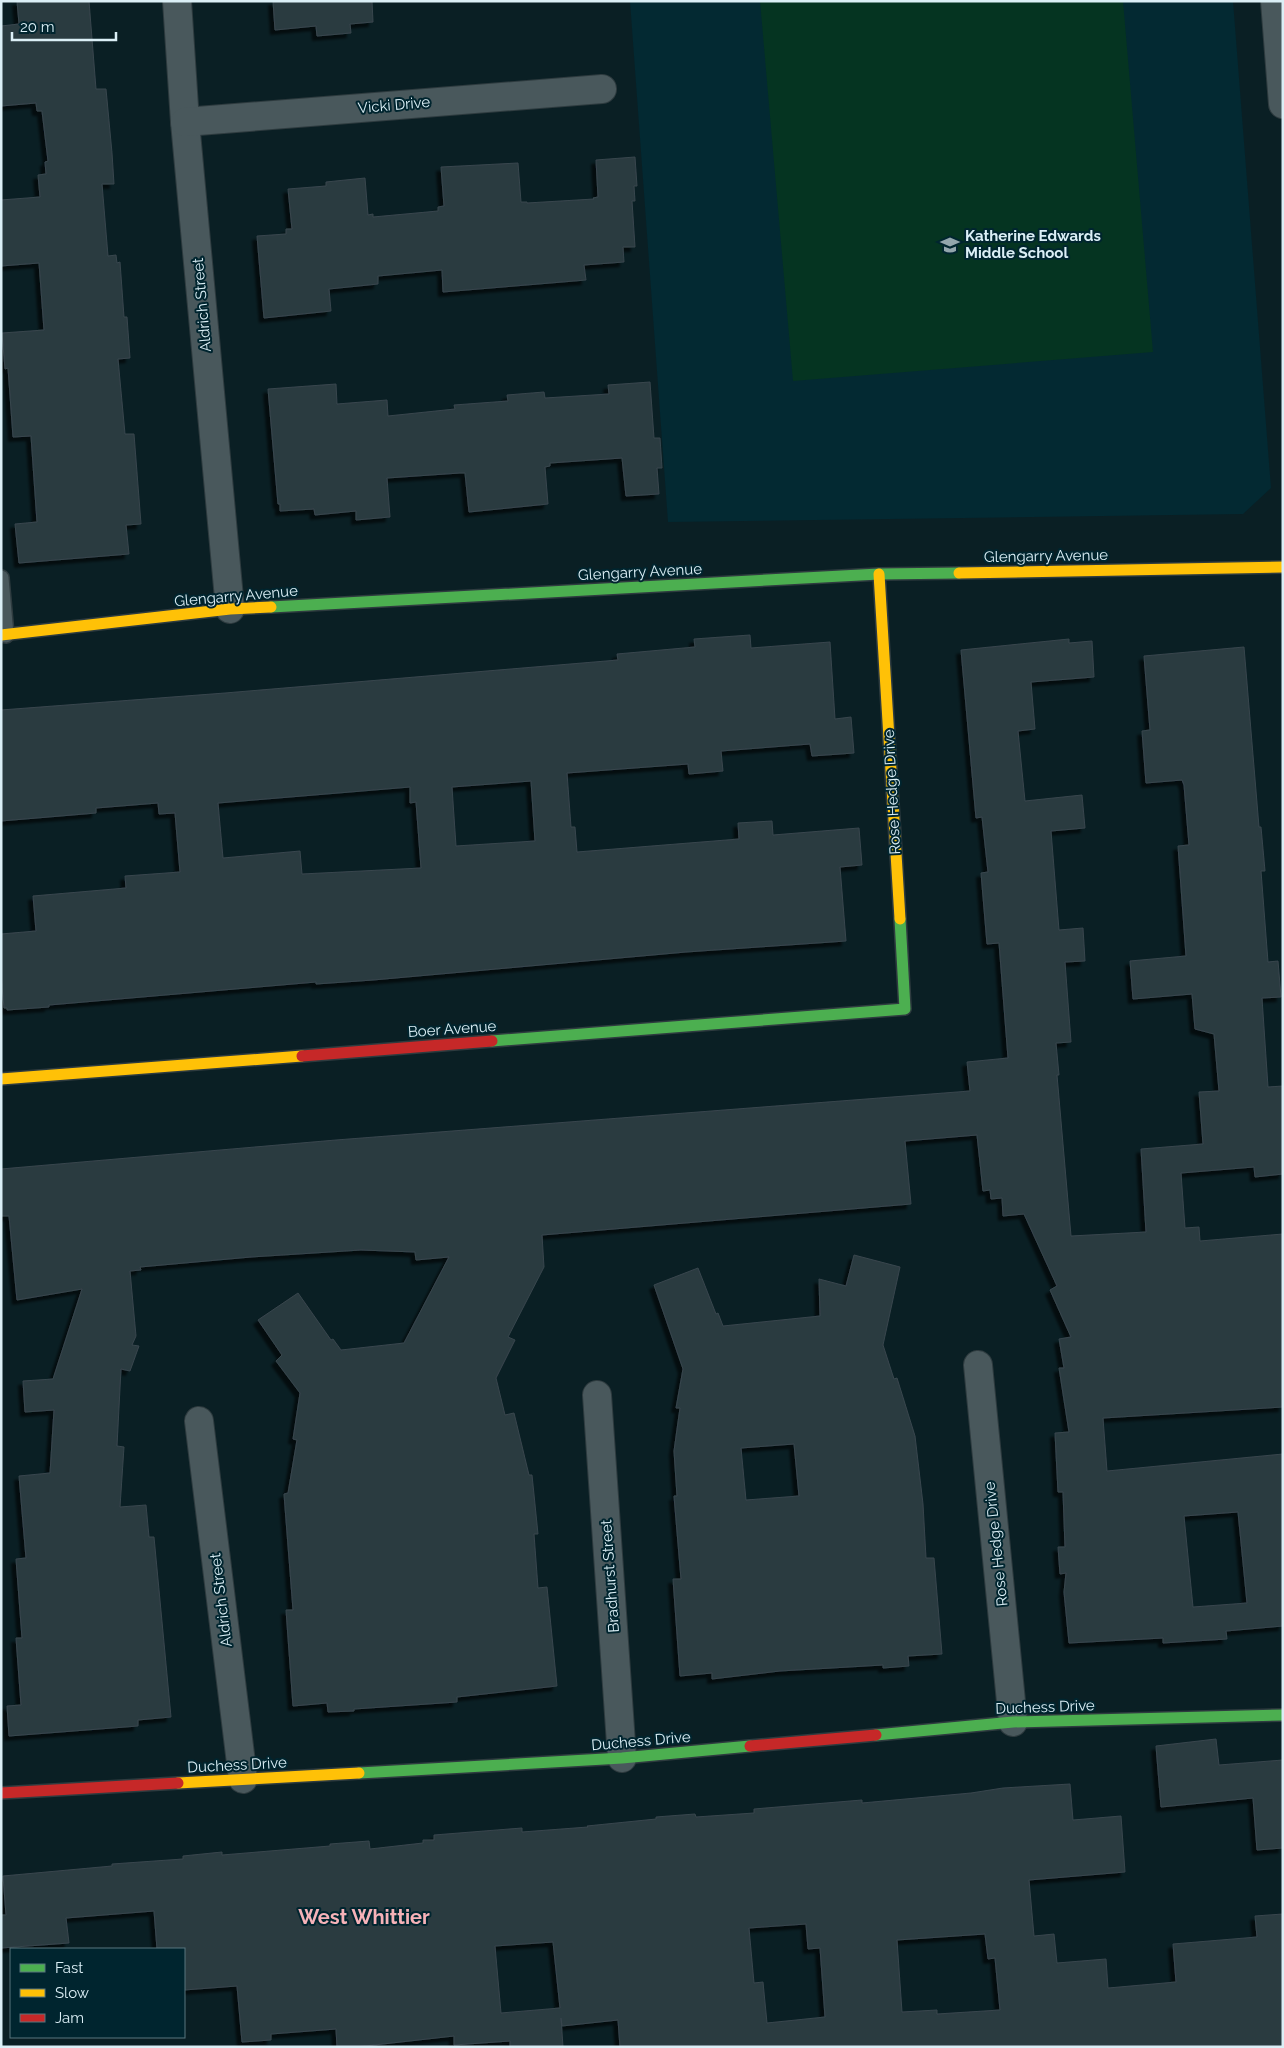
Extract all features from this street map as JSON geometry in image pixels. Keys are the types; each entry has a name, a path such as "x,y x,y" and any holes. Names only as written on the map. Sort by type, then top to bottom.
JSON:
{"street":[{"name":"Aldrich Street","path":"177,1 185,122 230,609"},
{"path":"1275,1 1283,104"},
{"name":"Vicki Drive","path":"185,122 602,89"},
{"name":"Glengarry Avenue","path":"4,635 230,609 879,574 1283,567"},
{"name":"Rose Hedge Drive","path":"879,574 905,1009"},
{"name":"Boer Avenue","path":"1,1079 905,1009"},
{"name":"Rose Hedge Drive","path":"978,1365 1013,1722"},
{"name":"Bradhurst Street","path":"597,1395 622,1758"},
{"name":"Aldrich Street","path":"200,1421 243,1779"},
{"name":"Duchess Drive","path":"1,1793 622,1758 1013,1722 1283,1715"}],"lane":[{"path":"1,578 4,635"}],"shaded area":[{"name":"Katherine Edwards Middle School","path":"630,1 1233,1 1271,488 1243,514 668,522"}],"green space":[{"path":"760,1 1123,1 1153,352 793,381"}],"building":[{"path":"17,1 89,1 96,89 106,89 112,153 114,184 102,184 108,256 116,255 117,263 120,262 124,317 127,317 130,358 118,359 125,434 134,434 141,524 126,525 129,554 19,563 15,524 37,522 31,436 13,437 8,368 5,369 2,333 44,330 39,263 1,266 1,200 40,197 38,175 46,174 45,162 48,161 42,111 37,111 36,103 1,106 1,26 19,24"},
{"path":"273,1 372,1 373,22 350,24 351,33 317,36 316,26 275,30"},
{"path":"635,157 637,186 634,186 635,201 632,201 635,247 623,247 624,262 584,265 586,280 443,292 442,270 378,276 378,284 329,289 331,311 264,318 257,236 286,234 286,229 292,229 288,189 326,186 326,182 365,178 368,215 373,214 373,217 438,211 438,207 444,206 441,167 518,163 521,202 594,199 598,197 596,160"},
{"path":"650,382 654,438 660,438 662,468 657,468 659,494 626,496 622,458 550,463 550,466 545,467 548,504 469,512 465,473 460,473 387,478 390,517 356,520 356,511 315,515 314,509 280,511 268,389 336,384 337,404 387,400 388,416 455,409 454,405 508,401 507,395 544,392 545,398 609,394 608,385"},
{"path":"750,635 751,648 830,642 835,719 851,717 854,753 812,756 810,744 721,751 723,771 689,774 688,764 567,773 571,827 575,827 577,852 739,839 738,823 772,821 773,835 859,828 862,865 840,867 846,941 686,952 373,980 316,984 316,982 49,1005 49,1007 7,1010 7,1008 4,1008 1,974 1,934 36,931 33,896 126,888 125,876 180,872 175,813 159,814 158,803 96,808 96,813 1,821 1,710 618,660 617,654 695,647 694,639","holes":["531,781 535,841 456,846 452,787","410,787 410,803 416,802 421,868 302,874 300,851 223,858 218,803"]},
{"path":"1069,639 1069,643 1092,641 1094,677 1031,682 1035,729 1018,731 1025,801 1082,795 1085,828 1051,831 1059,930 1083,928 1085,961 1065,962 1071,1042 1056,1043 1071,1236 1146,1232 1141,1149 1203,1144 1199,1092 1219,1091 1214,1034 1195,1029 1192,994 1133,999 1130,961 1186,956 1178,846 1189,845 1184,785 1182,780 1146,783 1142,731 1150,730 1144,656 1244,647 1259,827 1261,827 1265,871 1261,871 1268,962 1278,961 1281,997 1262,998 1268,1087 1283,1086 1283,1174 1255,1177 1254,1167 1181,1173 1185,1228 1199,1227 1200,1241 1283,1234 1283,1407 1103,1418 1107,1471 1283,1454 1283,1626 1226,1631 1227,1639 1163,1643 1163,1638 1069,1643 1064,1592 1066,1573 1060,1574 1058,1547 1065,1547 1063,1492 1058,1492 1055,1433 1069,1432 1059,1368 1064,1368 1059,1339 1071,1337 1050,1290 1057,1286 1024,1214 1003,1216 1002,1198 991,1199 990,1190 983,1191 977,1135 905,1141 911,1204 542,1235 544,1267 508,1337 515,1340 496,1378 505,1415 514,1413 529,1475 532,1475 538,1534 534,1534 538,1588 547,1587 557,1686 457,1697 457,1702 354,1709 354,1711 328,1712 327,1703 293,1706 286,1610 293,1610 284,1494 288,1493 297,1440 293,1439 300,1393 276,1361 282,1355 258,1320 298,1293 331,1340 333,1339 341,1350 404,1343 449,1257 416,1260 415,1252 361,1250 140,1267 141,1270 130,1271 136,1336 132,1345 139,1346 130,1371 121,1369 117,1446 124,1447 120,1507 146,1505 149,1537 154,1537 171,1717 138,1720 138,1726 9,1736 7,1706 21,1705 16,1638 22,1638 16,1559 26,1558 19,1476 50,1473 54,1410 25,1412 23,1381 53,1379 82,1289 17,1300 9,1216 1,1216 1,1169 336,1140 970,1091 967,1062 1008,1058 999,943 987,944 981,873 988,872 982,817 976,818 961,650","holes":["1238,1512 1247,1603 1193,1607 1184,1516"]},
{"path":"854,1255 900,1267 883,1345 894,1379 897,1378 915,1436 923,1504 926,1558 934,1558 942,1654 908,1656 909,1666 883,1668 883,1665 780,1671 712,1679 712,1673 680,1676 673,1579 681,1579 674,1496 677,1496 674,1451 680,1408 676,1408 683,1369 654,1285 698,1268 716,1314 718,1313 723,1326 820,1316 819,1279 846,1286","holes":["794,1444 799,1496 746,1500 741,1448"]},
{"path":"1216,1739 1219,1765 1283,1760 1283,1848 1257,1850 1253,1798 1161,1807 1156,1746"},
{"path":"1070,1784 1073,1820 1121,1816 1125,1872 1029,1880 1034,1936 1054,1934 1057,1963 1106,1959 1108,1988 1176,1982 1173,1944 1257,1937 1255,1916 1283,1914 1283,2047 620,2047 618,2020 562,2026 561,2018 563,2047 510,2047 510,2041 454,2045 454,2036 356,2047 337,2047 336,2029 271,2034 271,2040 242,2042 237,1986 185,1990 185,1948 157,1948 154,1911 66,1918 69,1943 1,1948 1,1915 6,1915 3,1876 112,1866 112,1864 183,1859 183,1856 222,1852 222,1855 369,1841 370,1849 423,1843 423,1840 434,1840 434,1835 522,1828 522,1832 588,1827 656,1819 656,1817 695,1814 696,1817 754,1813 754,1809 862,1800 862,1803 971,1793 1003,1788","holes":["806,1924 808,1949 820,1948 825,2017 767,2023 763,1982 754,1983 749,1928","985,1934 988,1959 995,1958 1000,2010 937,2014 937,2010 902,2012 897,1940","553,1942 560,2008 501,2013 495,1946"]}],"traffic: fast":[{"path":"271,607 879,574 959,573"},
{"path":"492,1041 905,1009 900,919"},
{"path":"876,1735 1013,1722 1283,1715"},
{"path":"359,1773 622,1758 750,1746"}],"traffic: slow":[{"path":"959,573 1283,567"},
{"path":"879,574 900,919"},
{"path":"1,635 230,609 271,607"},
{"path":"1,1079 302,1056"},
{"path":"178,1783 359,1773"}],"traffic: jam":[{"path":"302,1056 492,1041"},
{"path":"750,1746 876,1735"},
{"path":"1,1793 178,1783"}],"place":[{"name":"Katherine Edwards Middle School","path":"950,245"}],"district":[{"name":"West Whittier","path":"364,1917"}]}
